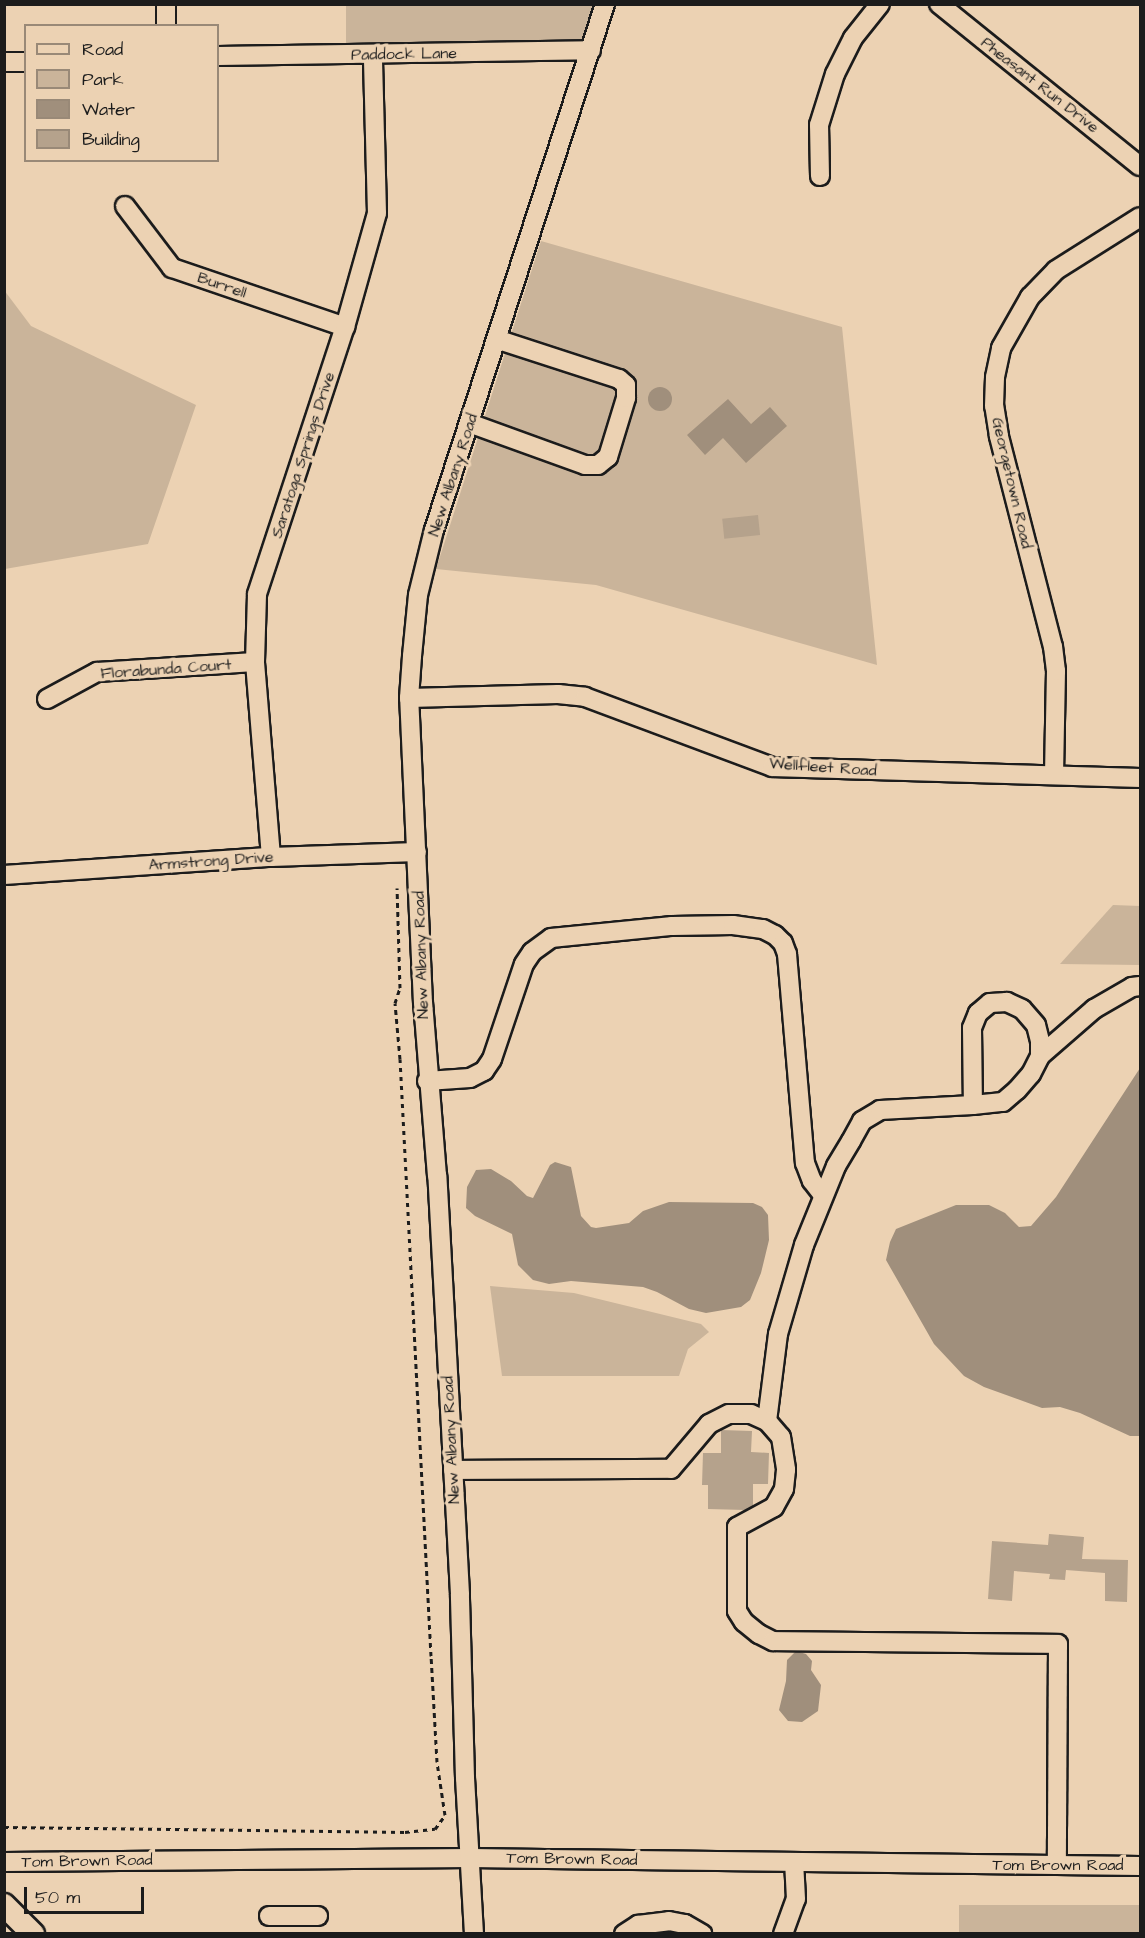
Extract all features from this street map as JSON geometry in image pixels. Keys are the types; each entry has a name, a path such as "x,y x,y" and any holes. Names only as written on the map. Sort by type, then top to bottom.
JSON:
{"main road":[{"path":"4,1905 33,1934"}],"street":[{"path":"166,4 166,24"},
{"name":"New Albany Road","path":"474,1934 453,1470 435,1146 427,1081 409,698 418,595 434,530 605,4"},
{"path":"820,176 819,125 835,74 853,38 880,4"},
{"name":"Pheasant Run Drive","path":"939,4 1140,166"},
{"name":"Paddock Lane","path":"219,56 591,50"},
{"name":"Saratoga Springs Drive","path":"271,857 255,662 256,594 345,327 377,213 373,55"},
{"path":"4,62 24,62"},
{"name":"Burrell","path":"124,206 172,268 345,327"},
{"name":"Georgetown Road","path":"1054,775 1056,670 1053,647 999,436 994,406 995,376 1001,348 1030,297 1056,270 1140,217"},
{"path":"469,423 585,465 598,465 608,457 626,398 626,385 619,379 496,339"},
{"name":"Florabunda Court","path":"47,699 98,672 255,662"},
{"name":"Wellfleet Road","path":"409,698 558,694 585,696 772,767 1140,778"},
{"name":"Armstrong Drive","path":"4,875 271,857 417,852"},
{"path":"427,1081 470,1078 483,1071 492,1059 524,964 532,952 551,939 672,926 733,925 763,929 775,934 783,943 787,954 805,1163 812,1181 824,1195"},
{"path":"767,1421 778,1334 804,1245 824,1195 862,1121 880,1110 1003,1102 1030,1074 1040,1056 1094,1009 1132,987 1140,986"},
{"path":"973,1105 972,1028 978,1013 990,1003 1007,1002 1022,1009 1036,1025 1040,1041 1040,1056"},
{"path":"453,1470 671,1469 709,1424 729,1414 751,1414 767,1421 781,1437 786,1470 784,1489 774,1507 737,1527 737,1611 744,1622 759,1635 773,1641 1058,1644 1057,1865"},
{"name":"Tom Brown Road","path":"4,1862 471,1858 1140,1866"},
{"path":"783,1934 796,1899 794,1863"},
{"path":"269,1916 294,1925 318,1916"},
{"path":"624,1934 638,1925 669,1921 685,1924 702,1934"}],"path":[{"path":"4,1827 428,1831 439,1825 445,1815 437,1762 431,1668 400,1059 395,1003 400,988 397,888"}],"green space":[{"path":"346,5 595,5 595,43 346,43"},
{"path":"541,241 842,327 877,665 596,585 436,569"},
{"path":"4,290 31,326 196,405 148,544 5,569"},
{"path":"1113,905 1140,906 1140,965 1060,964"},
{"path":"490,1286 574,1293 701,1324 709,1332 688,1349 679,1376 502,1376"},
{"path":"959,1905 1140,1905 1140,1934 959,1934"}],"water":[{"path":"660,387 669,390 672,399 669,408 660,411 651,408 648,399 651,390"},
{"path":"728,399 751,424 770,407 787,426 746,463 723,438 705,455 687,435"},
{"path":"1140,1068 1140,1436 1130,1436 1080,1413 1060,1407 1042,1408 984,1387 964,1376 934,1344 886,1260 896,1229 956,1205 989,1205 1005,1213 1019,1227 1031,1226 1056,1197"},
{"path":"555,1162 571,1167 581,1216 591,1227 629,1223 643,1211 669,1202 753,1203 762,1207 768,1215 769,1240 761,1273 750,1300 741,1307 706,1313 689,1309 643,1287 571,1281 549,1284 533,1280 518,1265 512,1234 475,1216 466,1208 467,1187 476,1170 491,1169 533,1198 550,1165"},
{"path":"796,1651 806,1654 812,1661 811,1670 821,1685 818,1711 802,1722 788,1721 779,1710 786,1681 787,1660"}],"building":[{"path":"758,515 760,535 724,539 722,519"},
{"path":"721,1430 752,1431 751,1452 769,1453 768,1484 753,1484 753,1506 745,1510 708,1509 708,1485 702,1485 703,1453 721,1453"},
{"path":"1049,1534 1084,1537 1082,1559 1128,1560 1127,1602 1105,1601 1105,1573 1066,1570 1065,1580 1049,1579 1050,1574 1014,1571 1012,1601 988,1599 992,1541 1048,1545"}]}
